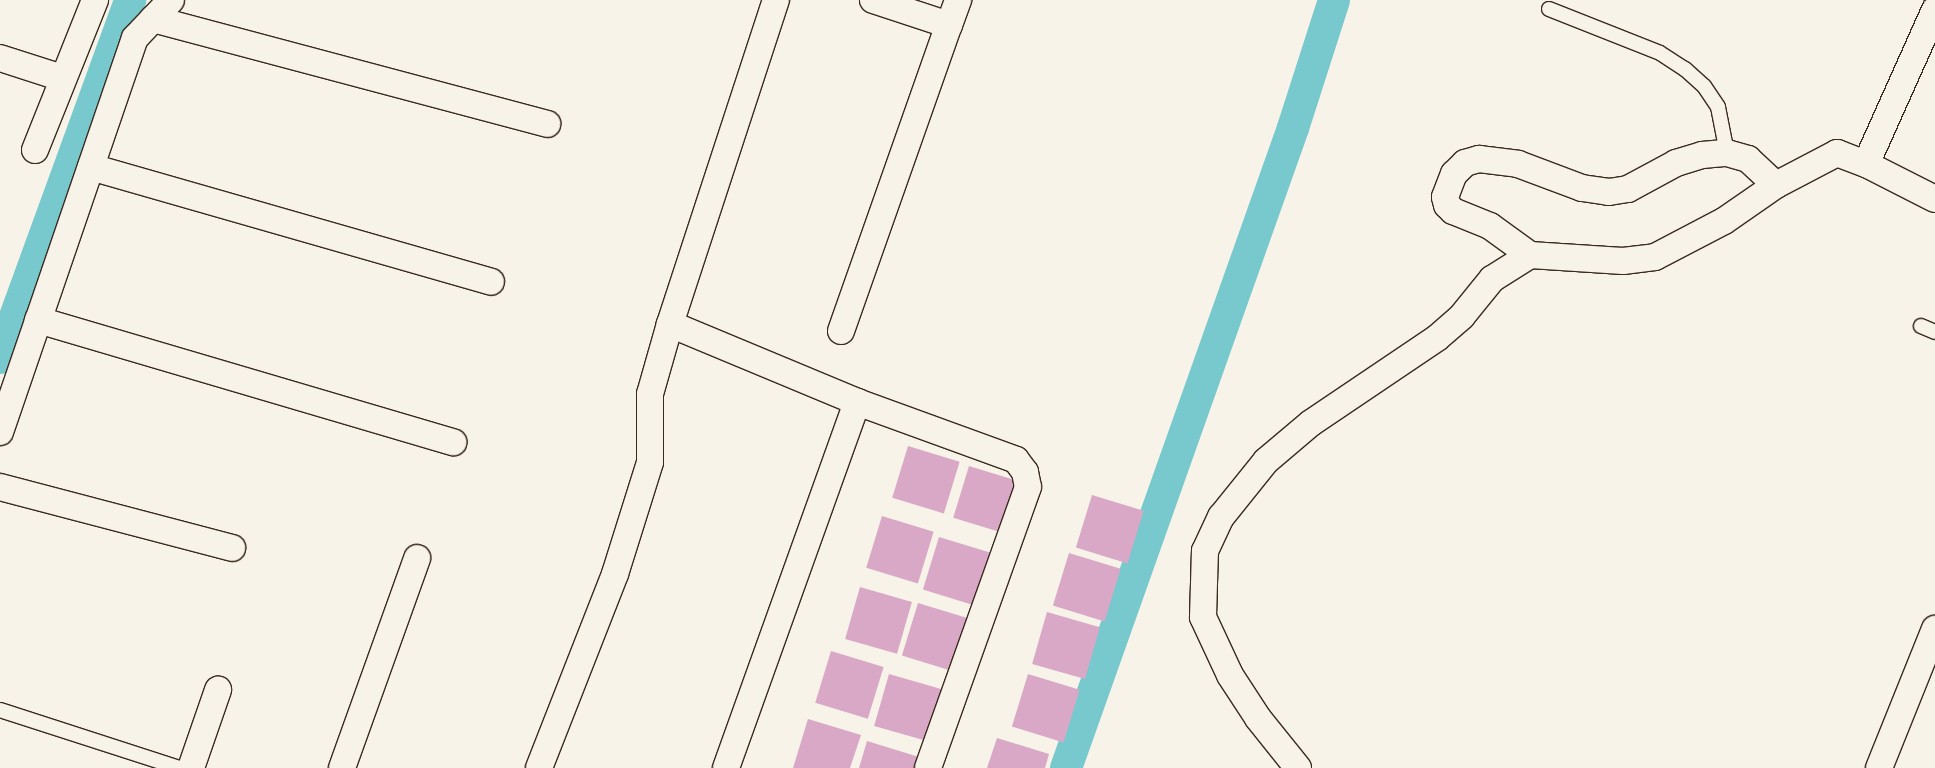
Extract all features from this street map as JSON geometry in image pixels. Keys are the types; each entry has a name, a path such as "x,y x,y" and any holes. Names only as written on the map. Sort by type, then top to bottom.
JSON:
{"street":[{"path":"35,150 94,0"},
{"path":"0,432 135,38 171,0"},
{"path":"539,768 615,574 650,462 650,394 670,324 776,0"},
{"path":"873,0 949,25"},
{"path":"841,331 958,0"},
{"path":"1866,164 1935,10"},
{"path":"153,19 547,124"},
{"path":"0,58 62,78"},
{"path":"1776,185 1748,159 1727,153 1702,155 1676,163 1628,189 1609,192 1582,188 1518,164 1479,159 1465,163 1454,174 1445,197 1447,205 1453,211 1490,226 1530,255 1623,261 1654,257 1724,222 1776,185 1838,154 1866,164 1935,199"},
{"path":"91,167 491,282"},
{"path":"1298,768 1258,718 1214,646 1203,617 1205,551 1221,517 1266,461 1311,423 1437,338 1462,316 1492,280 1530,255"},
{"path":"38,320 453,442"},
{"path":"670,324 857,402 1016,460 1025,472 1028,488 928,768"},
{"path":"726,768 857,402"},
{"path":"0,487 232,548"},
{"path":"342,768 417,558"},
{"path":"1879,768 1935,629"},
{"path":"191,768 218,690"}],"lane":[{"path":"1549,9 1660,53 1685,69 1704,86 1718,107 1727,153"},
{"path":"1921,326 1935,332"},
{"path":"0,710 180,768"}],"building":[{"path":"908,446 960,462 944,513 892,498"},
{"path":"969,466 1021,482 1005,533 953,518"},
{"path":"1092,495 1144,511 1128,563 1076,548"},
{"path":"882,516 934,532 918,583 866,568"},
{"path":"939,537 992,553 976,606 923,590"},
{"path":"1069,553 1121,569 1105,621 1053,606"},
{"path":"860,587 912,602 897,654 845,639"},
{"path":"918,603 971,619 955,672 902,656"},
{"path":"1047,612 1100,627 1085,679 1032,664"},
{"path":"831,651 884,667 868,719 815,703"},
{"path":"889,674 942,689 927,741 874,726"},
{"path":"1028,674 1080,690 1064,742 1012,727"},
{"path":"808,719 861,735 850,768 793,768"},
{"path":"997,738 1049,754 1045,768 987,768"},
{"path":"867,741 919,757 916,768 859,768"}],"waterway":[{"path":"0,358 130,0"},
{"path":"1066,768 1293,128 1334,0"}]}
